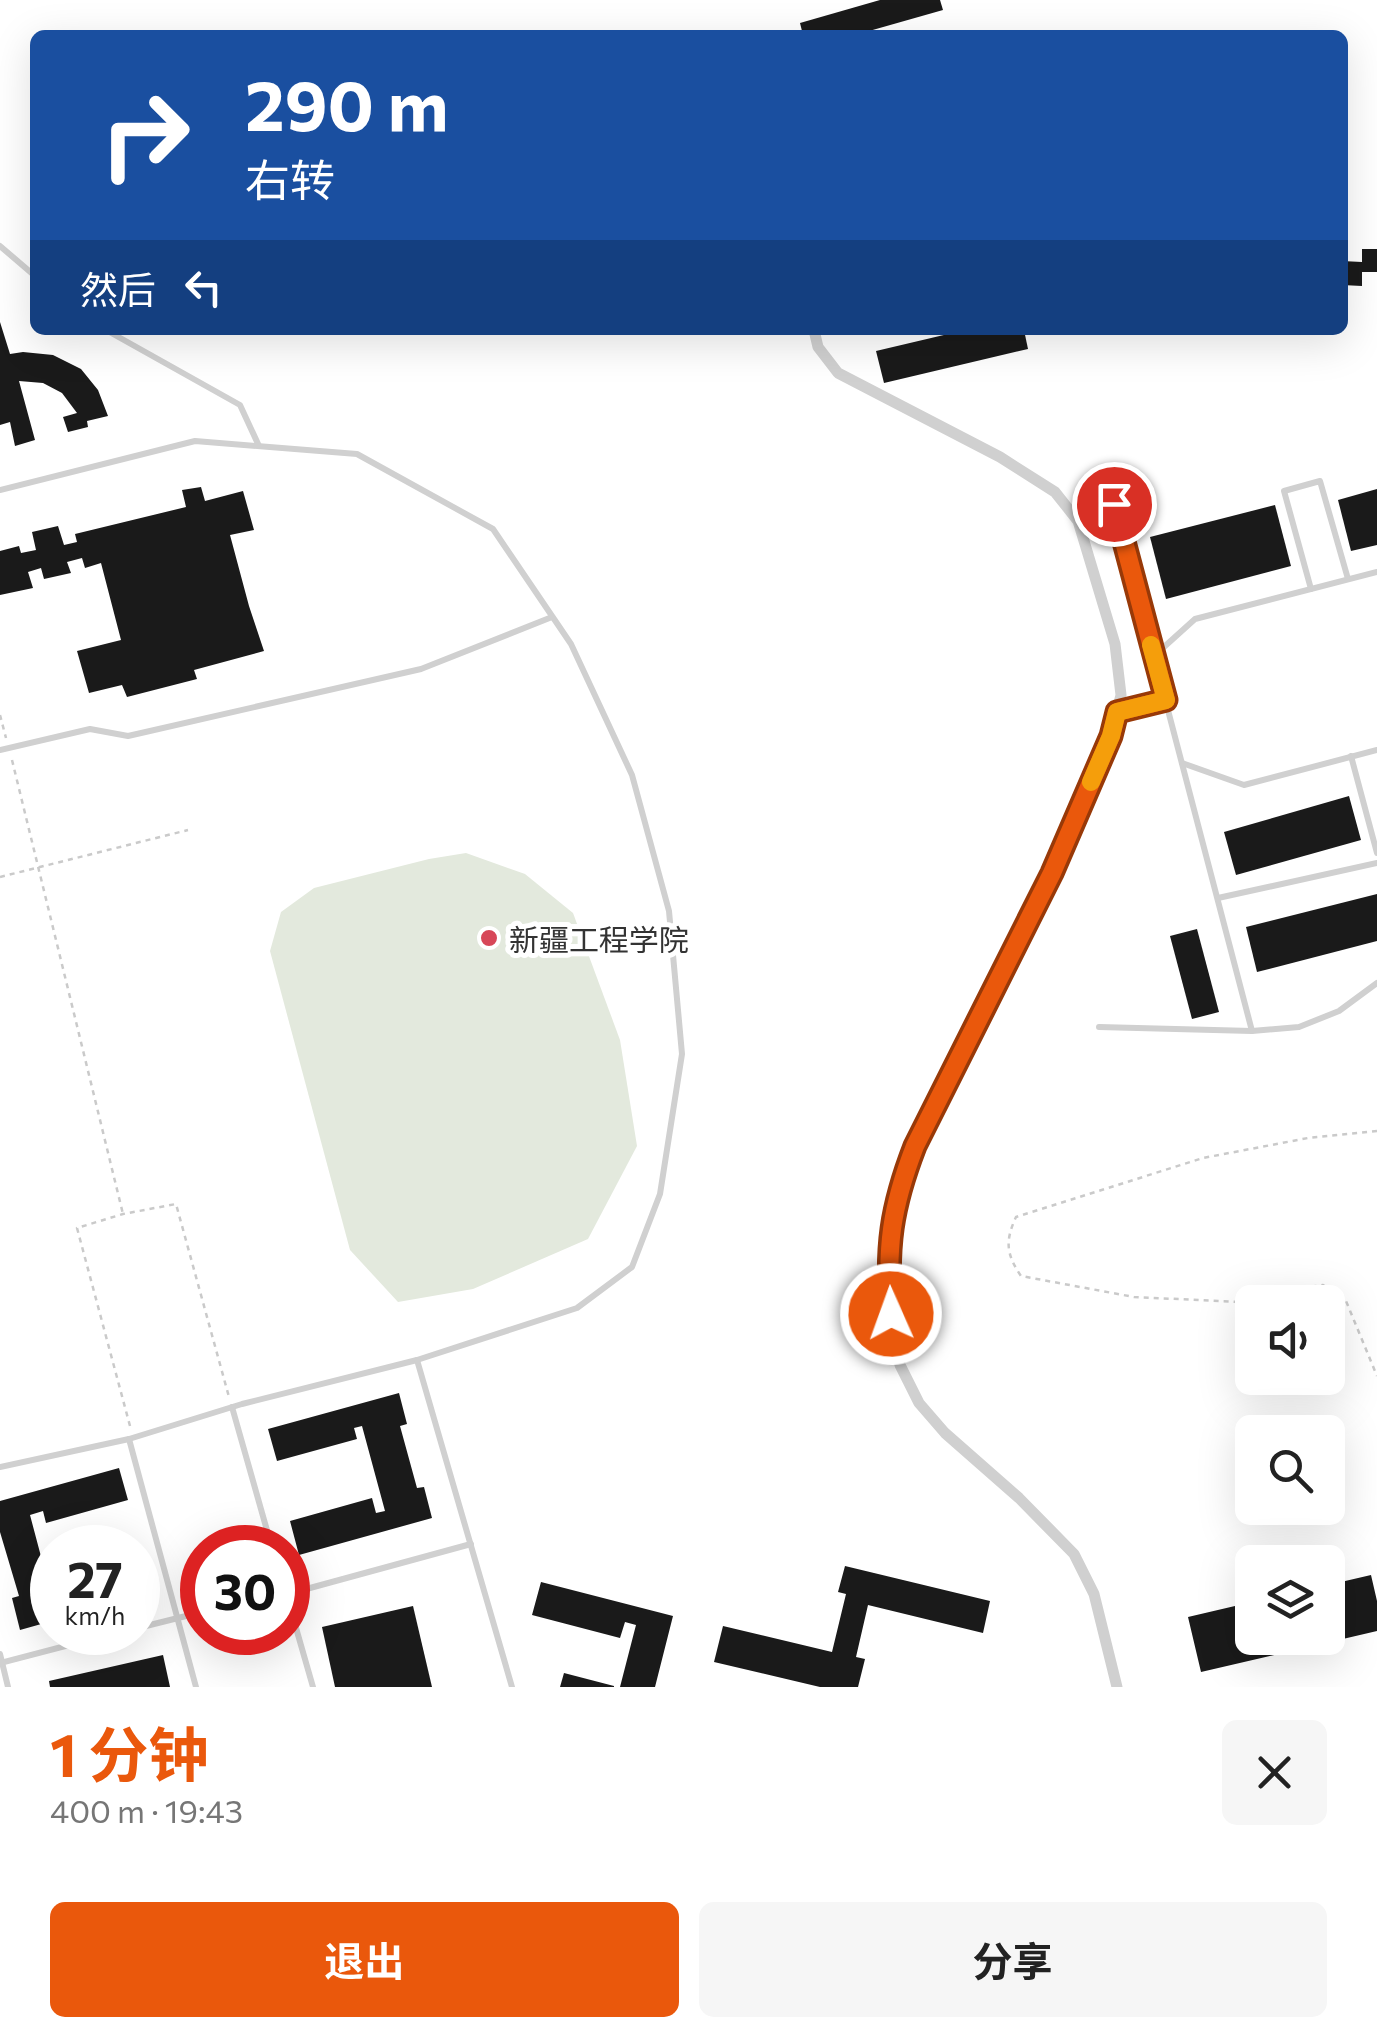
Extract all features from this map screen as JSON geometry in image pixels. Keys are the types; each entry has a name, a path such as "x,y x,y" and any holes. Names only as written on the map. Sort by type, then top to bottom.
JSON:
{"street":[{"path":"815,335 818,347 838,373 1000,456 1056,492 1078,521 1115,644 1121,695 1111,736 1052,873 915,1146 890,1229 889,1276 893,1337 900,1365 919,1403 944,1433 1019,1498 1074,1554 1094,1594 1117,1687"}],"lane":[{"path":"0,246 30,272"},
{"path":"115,335 240,405 259,446"},
{"path":"0,490 194,441 259,446 357,454 493,529 570,644 632,775 669,911 682,1054 660,1194 632,1267 577,1308 417,1360 242,1404 131,1438 0,1468"},
{"path":"1311,589 1284,491 1320,481 1348,580"},
{"path":"1114,504 1252,1031"},
{"path":"1154,656 1195,619 1377,572"},
{"path":"4,749 90,729 128,736 422,669 552,617"},
{"path":"1117,712 1166,700"},
{"path":"1182,763 1244,785 1377,750"},
{"path":"1351,756 1377,854"},
{"path":"1218,898 1377,863"},
{"path":"1099,1027 1252,1031 1298,1027 1340,1011 1377,982"},
{"path":"417,1360 512,1687"},
{"path":"232,1407 265,1525"},
{"path":"131,1438 196,1687"},
{"path":"310,1591 471,1544"},
{"path":"160,1622 178,1618"},
{"path":"8,1687 1,1660 30,1653"},
{"path":"303,1655 312,1687"}],"path":[{"path":"0,715 4,749 123,1214"},
{"path":"0,877 188,830"},
{"path":"1377,1131 1308,1138 1203,1158 1016,1217 1008,1235 1010,1261 1021,1276 1134,1297 1240,1302 1264,1293 1323,1285 1346,1301 1377,1376"},
{"path":"131,1438 77,1228 176,1204 232,1407"}],"shaded area":[{"path":"466,853 525,874 573,913 620,1040 637,1146 588,1239 473,1289 398,1302 350,1250 270,951 281,912 314,888"}],"building":[{"path":"880,0 940,0 943,10 873,30 802,30 800,23"},
{"path":"1362,249 1377,249 1377,272 1362,272 1362,286 1348,285 1348,261 1362,262"},
{"path":"0,322 10,354 53,355 81,369 98,390 108,416 87,421 88,427 68,432 63,417 77,413 62,393 43,383 19,381 35,440 15,446 10,422 0,425"},
{"path":"944,335 1025,335 1028,349 884,383 876,351"},
{"path":"201,487 205,501 243,491 254,530 230,535 264,651 194,670 197,679 127,697 122,685 89,693 77,651 121,640 101,563 85,568 82,558 67,562 71,573 44,579 41,568 28,572 33,588 0,595 0,551 19,546 21,553 36,550 32,532 58,526 64,545 77,542 75,534 186,507 182,490"},
{"path":"1377,489 1377,545 1351,551 1338,500"},
{"path":"1275,505 1291,566 1166,599 1150,537"},
{"path":"1349,796 1361,840 1236,875 1224,832"},
{"path":"1377,894 1377,941 1257,972 1246,927"},
{"path":"1197,929 1219,1012 1192,1019 1170,936"},
{"path":"399,1393 407,1424 400,1426 417,1488 424,1487 432,1518 310,1552 310,1525 291,1525 290,1521 372,1498 376,1513 385,1511 362,1426 354,1428 357,1439 277,1461 268,1429"},
{"path":"119,1468 128,1500 46,1523 43,1511 30,1515 30,1627 20,1630 12,1598 19,1596 0,1532 0,1501"},
{"path":"845,1566 990,1601 983,1633 868,1605 856,1657 865,1659 858,1687 820,1687 714,1662 723,1626 832,1652 846,1594 838,1592"},
{"path":"1371,1575 1377,1601 1377,1631 1345,1638 1345,1581"},
{"path":"541,1582 673,1616 655,1687 620,1687 636,1625 625,1622 620,1638 532,1615"},
{"path":"413,1606 432,1687 335,1687 322,1627"},
{"path":"1235,1606 1235,1655 1274,1655 1201,1672 1188,1617"},
{"path":"163,1655 170,1687 50,1687 49,1681"},
{"path":"564,1673 614,1686 614,1687 560,1687"}],"slow traffic":[{"path":"1091,782 1117,712 1166,700 1151,645"}],"place":[{"name":"新疆工程学院","path":"489,938"}],"route":[{"path":"891,1314 890,1229 915,1146 1052,873 1111,736 1117,712 1166,700 1114,504"}]}
